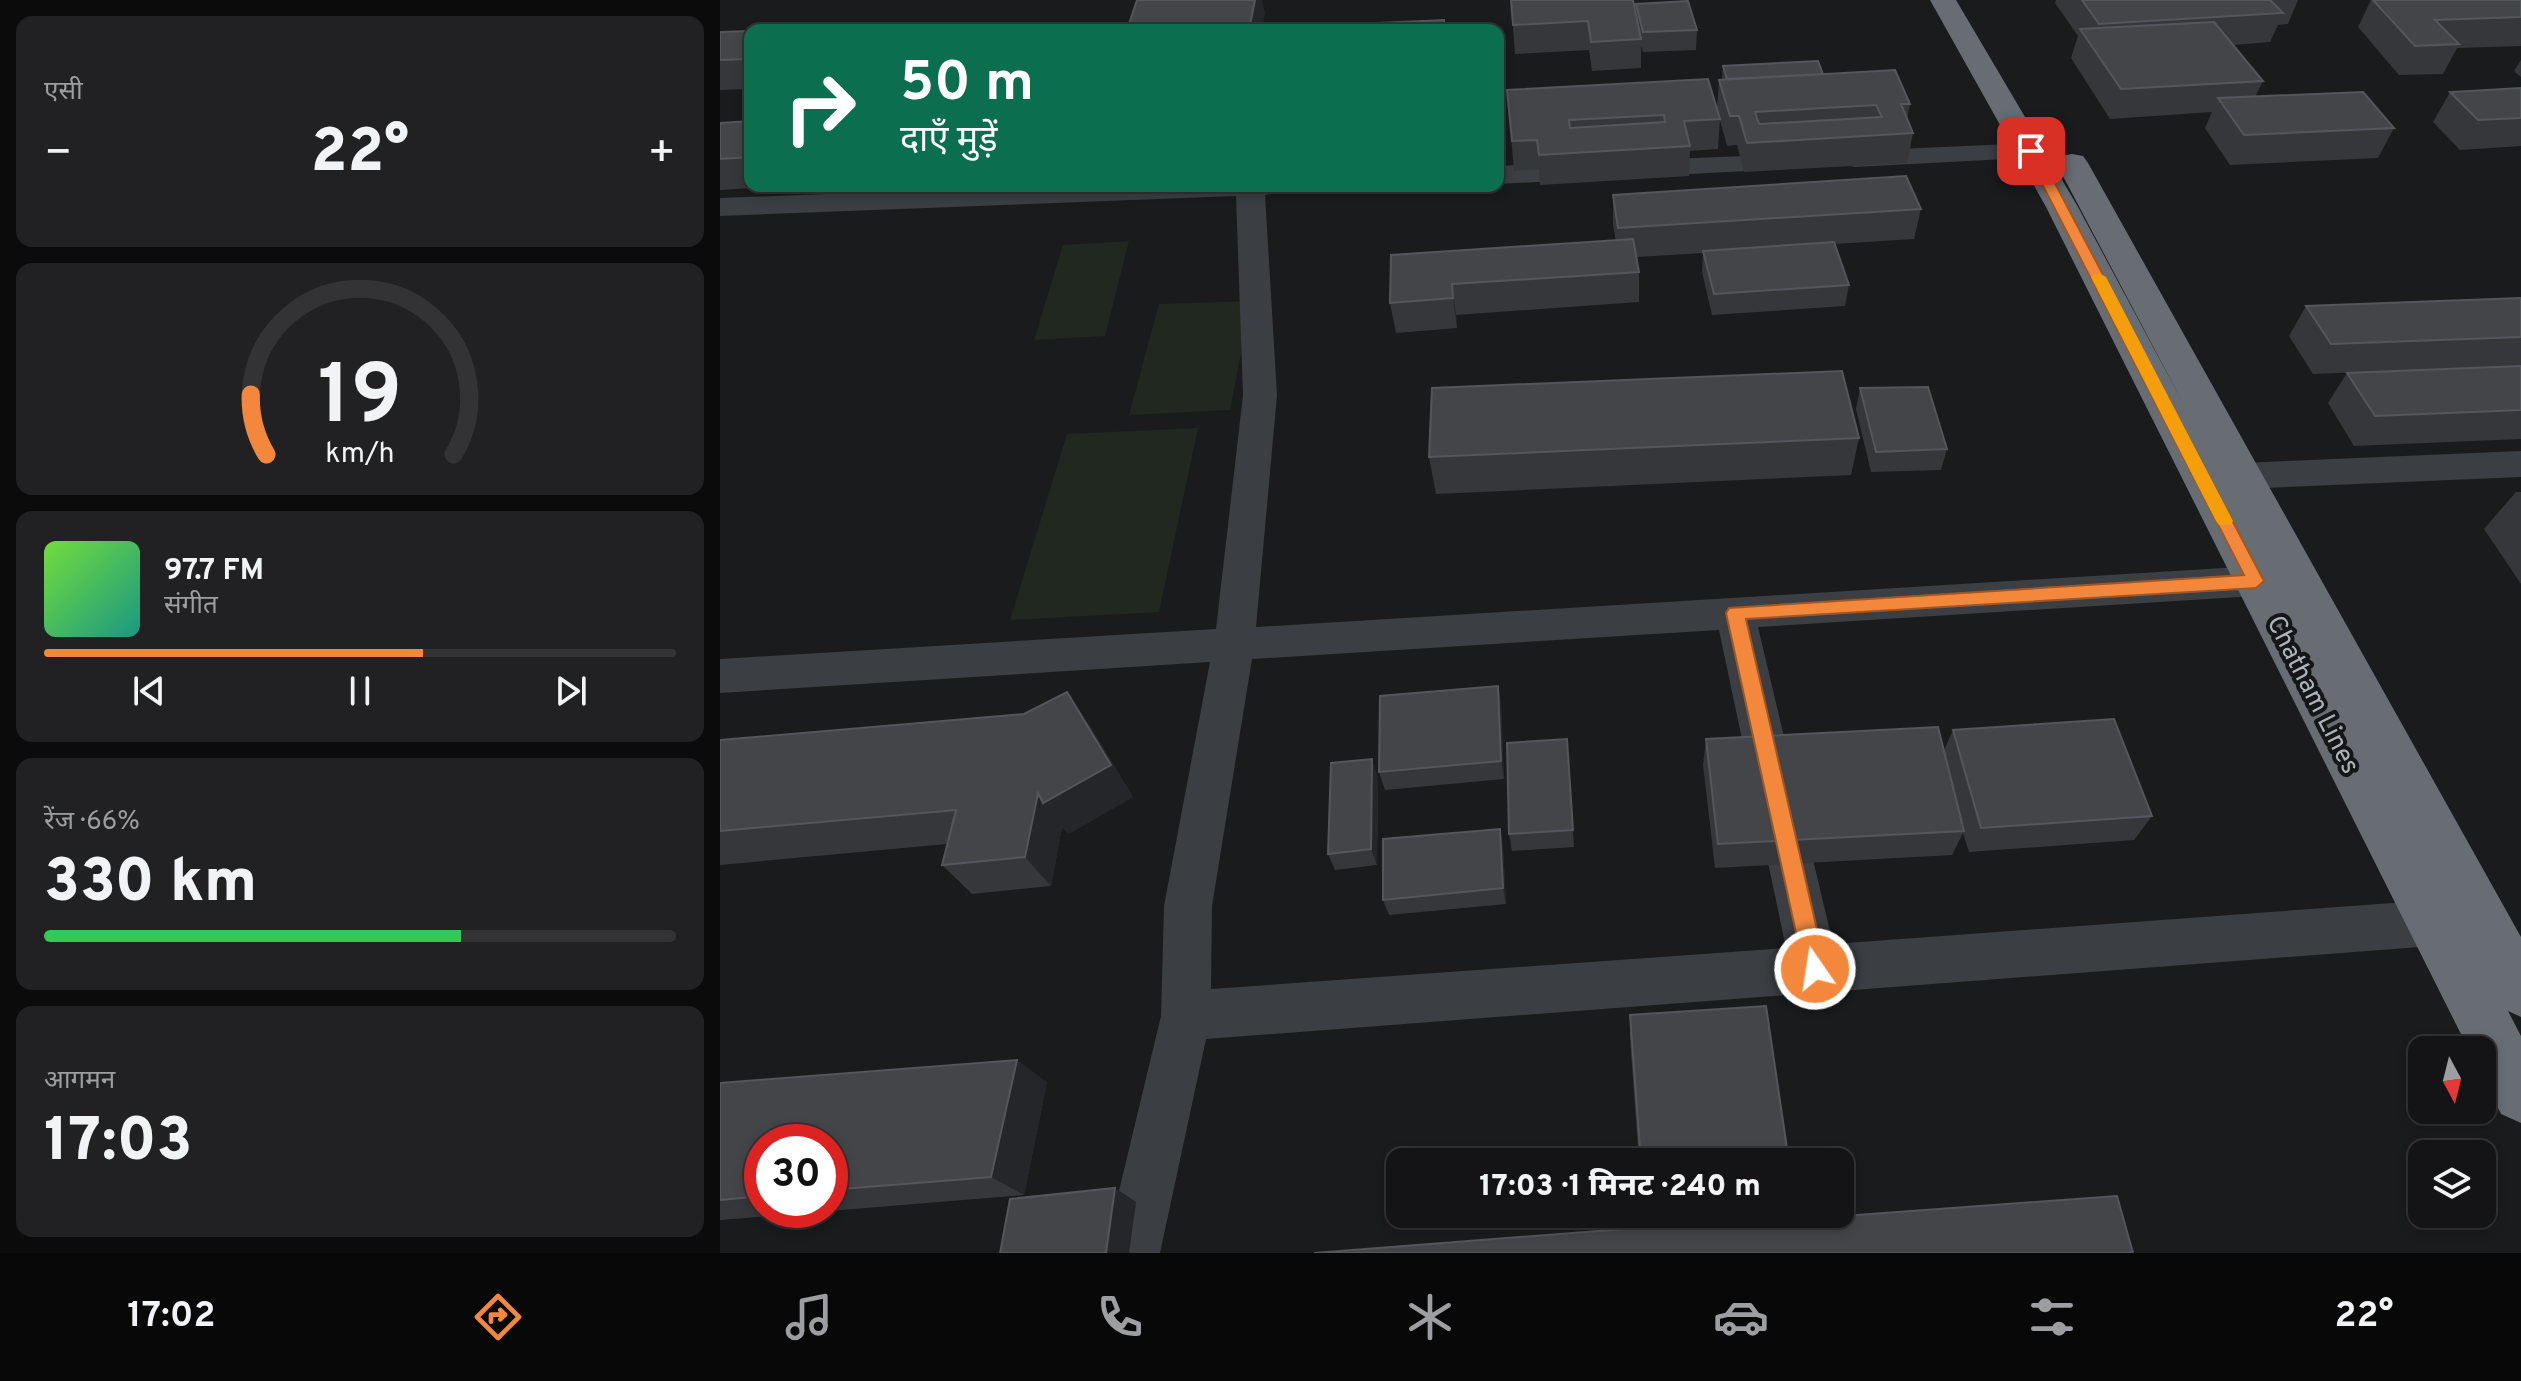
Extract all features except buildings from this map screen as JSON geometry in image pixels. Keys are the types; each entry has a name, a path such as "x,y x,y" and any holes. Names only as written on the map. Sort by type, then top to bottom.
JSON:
{"highway":[{"name":"Chatham Lines","path":"1943,0 2031,151 2521,1094"},
{"name":"Chatham Lines","path":"1973,0 2028,83 2521,990"}],"street":[{"path":"1504,175 2031,151"},
{"path":"720,207 799,195 968,192"},
{"path":"1132,1253 1186,1016 1188,906 1234,644 1260,395 1250,192"},
{"path":"2242,476 2521,464"},
{"path":"720,676 2256,581"},
{"path":"1735,613 1815,969"},
{"path":"1186,1016 2433,923"}],"shaded area":[{"path":"1129,241 1105,336 1034,340 1063,245"},
{"path":"1251,301 1230,410 1129,415 1159,304"},
{"path":"1198,428 1159,612 1010,620 1067,434"}],"slow traffic":[{"path":"2099,277 2225,521"}],"route":[{"path":"1815,969 1735,613 2256,581 2031,151"}]}
